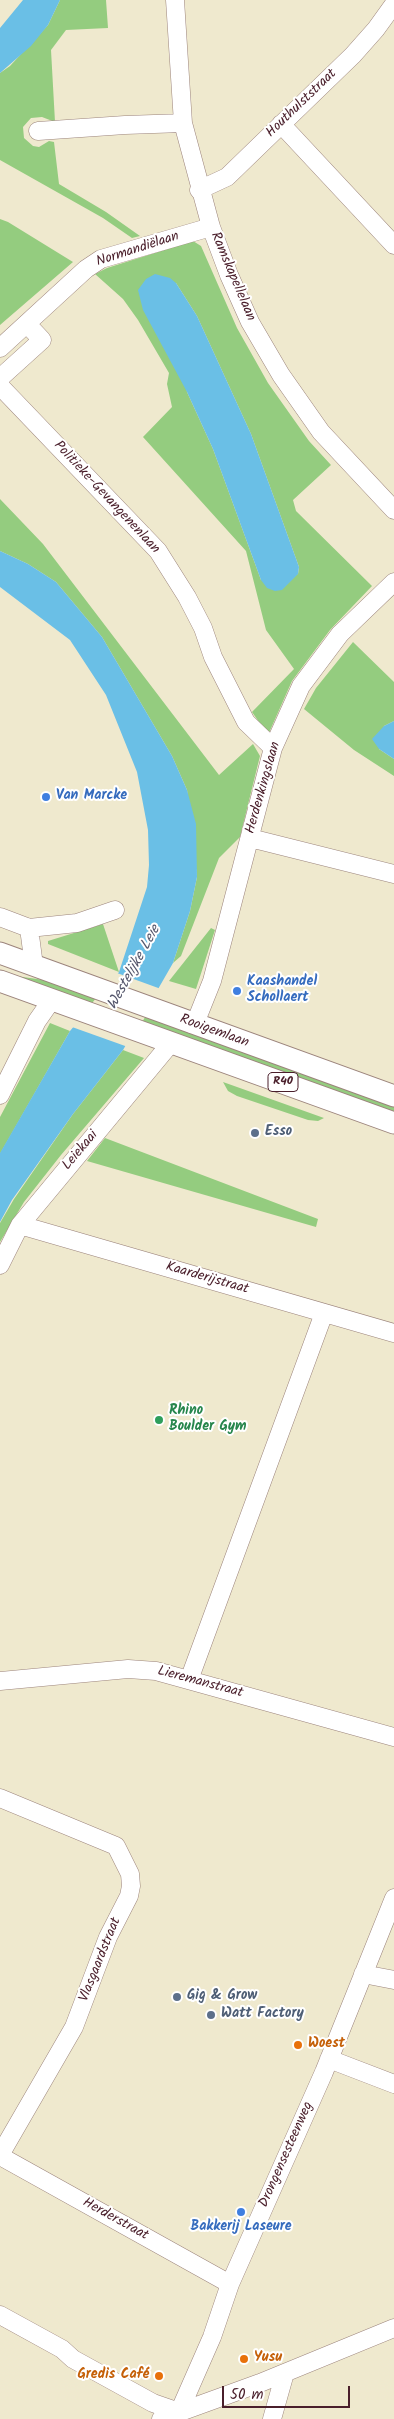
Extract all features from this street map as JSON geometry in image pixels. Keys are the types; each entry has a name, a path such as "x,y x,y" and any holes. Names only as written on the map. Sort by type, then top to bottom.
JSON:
{"main road":[{"name":"R40","path":"0,953 34,966"},
{"name":"Rooigemlaan","path":"34,966 394,1096"},
{"name":"R40","path":"0,981 51,1001"},
{"name":"Rooigemlaan","path":"51,1001 394,1123"}],"street":[{"name":"Ramskapellelaan","path":"175,0 183,123 211,227 250,322 281,375 321,432 394,510"},
{"name":"Houthulststraat","path":"200,190 227,178 353,55 376,29 394,4"},
{"path":"38,132 183,123"},
{"path":"281,124 394,245"},
{"name":"Normandiëlaan","path":"0,348 86,269 101,260 211,227"},
{"path":"0,378 42,340 27,324"},
{"name":"Politieke-Gevangenenlaan","path":"0,386 158,551 187,597 203,628 213,656 246,722 273,748"},
{"name":"Herdenkingslaan","path":"192,1024 198,1016 212,981 273,748 301,686 340,634 394,582"},
{"path":"250,838 394,874"},
{"path":"0,917 29,928 77,923 115,910"},
{"path":"29,928 34,966"},
{"path":"0,1095 37,1022 51,1001"},
{"name":"Leiekaai","path":"0,1265 20,1225 162,1040"},
{"name":"Kaarderijstraat","path":"20,1225 394,1333"},
{"path":"189,1680 324,1312"},
{"name":"Lieremanstraat","path":"0,1681 128,1669 156,1671 394,1737"},
{"name":"Vlasgaardstraat","path":"0,1798 116,1846 130,1874 131,1886 129,1896 108,1937 74,2027 0,2156"},
{"name":"Drongensesteenweg","path":"177,2416 212,2337 230,2284 329,2059 394,1898"},
{"path":"363,1974 394,1980"},
{"path":"329,2059 394,2084"},
{"name":"Herderstraat","path":"0,2156 230,2284"},
{"path":"0,2315 62,2349 73,2360 177,2416"},
{"path":"161,2419 177,2416 234,2394 394,2328"},
{"path":"272,2419 285,2373"}],"green space":[{"path":"60,0 106,0 108,28 66,30 51,50 55,122 42,117 31,118 23,127 24,138 33,146 39,147 49,141 54,142 59,184 106,212 140,236 132,238 103,218 0,160 0,73 10,66 48,25"},
{"path":"0,219 73,262 0,325"},
{"path":"193,241 201,246 237,328 268,383 309,441 331,465 293,500 296,511 372,586 330,630 292,681 268,735 252,712 294,669 266,630 246,551 143,437 172,407 167,384 169,373 138,320 123,299 95,274 107,268","holes":["176,283 197,316 251,434 299,567 298,574 261,580 213,449 187,392"]},
{"path":"0,499 43,544 219,775 253,744 260,756 240,837 219,858 181,956 173,963 190,911 197,877 187,790 172,756 102,637 56,582 28,564 0,551"},
{"path":"353,642 394,682 394,721 384,726 379,749 394,759 394,776 354,750 304,709 316,688"},
{"path":"103,924 119,972 48,944 48,941"},
{"path":"211,928 215,930 196,989 169,981"},
{"path":"0,970 15,976 45,980 394,1105 394,1114 0,974"},
{"path":"50,1023 70,1031 0,1154 0,1117"},
{"path":"123,1050 144,1058 61,1155 24,1202 0,1242 0,1223 14,1199 73,1114"},
{"path":"223,1082 324,1118 318,1121 308,1120 237,1096 228,1091"},
{"path":"105,1138 318,1219 316,1227 87,1161"}],"water":[{"path":"23,0 60,0 48,25 31,46 0,73 0,28"},
{"path":"155,274 170,278 176,283 197,316 251,434 299,567 298,574 282,590 275,591 267,588 261,580 213,449 187,392 143,310 138,290 146,279"},
{"name":"Westelijke Leie","path":"0,551 28,564 56,582 102,637 172,756 187,790 196,824 197,877 190,911 173,963 123,1050 73,1114 12,1200 0,1222 0,1153 70,1031 119,972 147,887 149,865 148,830 137,772 106,695 70,640 0,587"},
{"path":"394,721 394,759 379,749 372,739 384,726"}],"pier":[{"path":"117,973 161,989 128,1047 72,1027"}],"place":[{"name":"Van Marcke","path":"46,797"},
{"name":"Kaashandel Schollaert","path":"237,991"},
{"name":"Esso","path":"255,1133"},
{"name":"Rhino Boulder Gym","path":"159,1420"},
{"name":"Gig & Grow","path":"177,1997"},
{"name":"Watt Factory","path":"211,2015"},
{"name":"Woest","path":"298,2045"},
{"name":"Bakkerij Laseure","path":"241,2212"},
{"name":"Yusu","path":"244,2359"},
{"name":"Gredis Café","path":"159,2376"}]}
